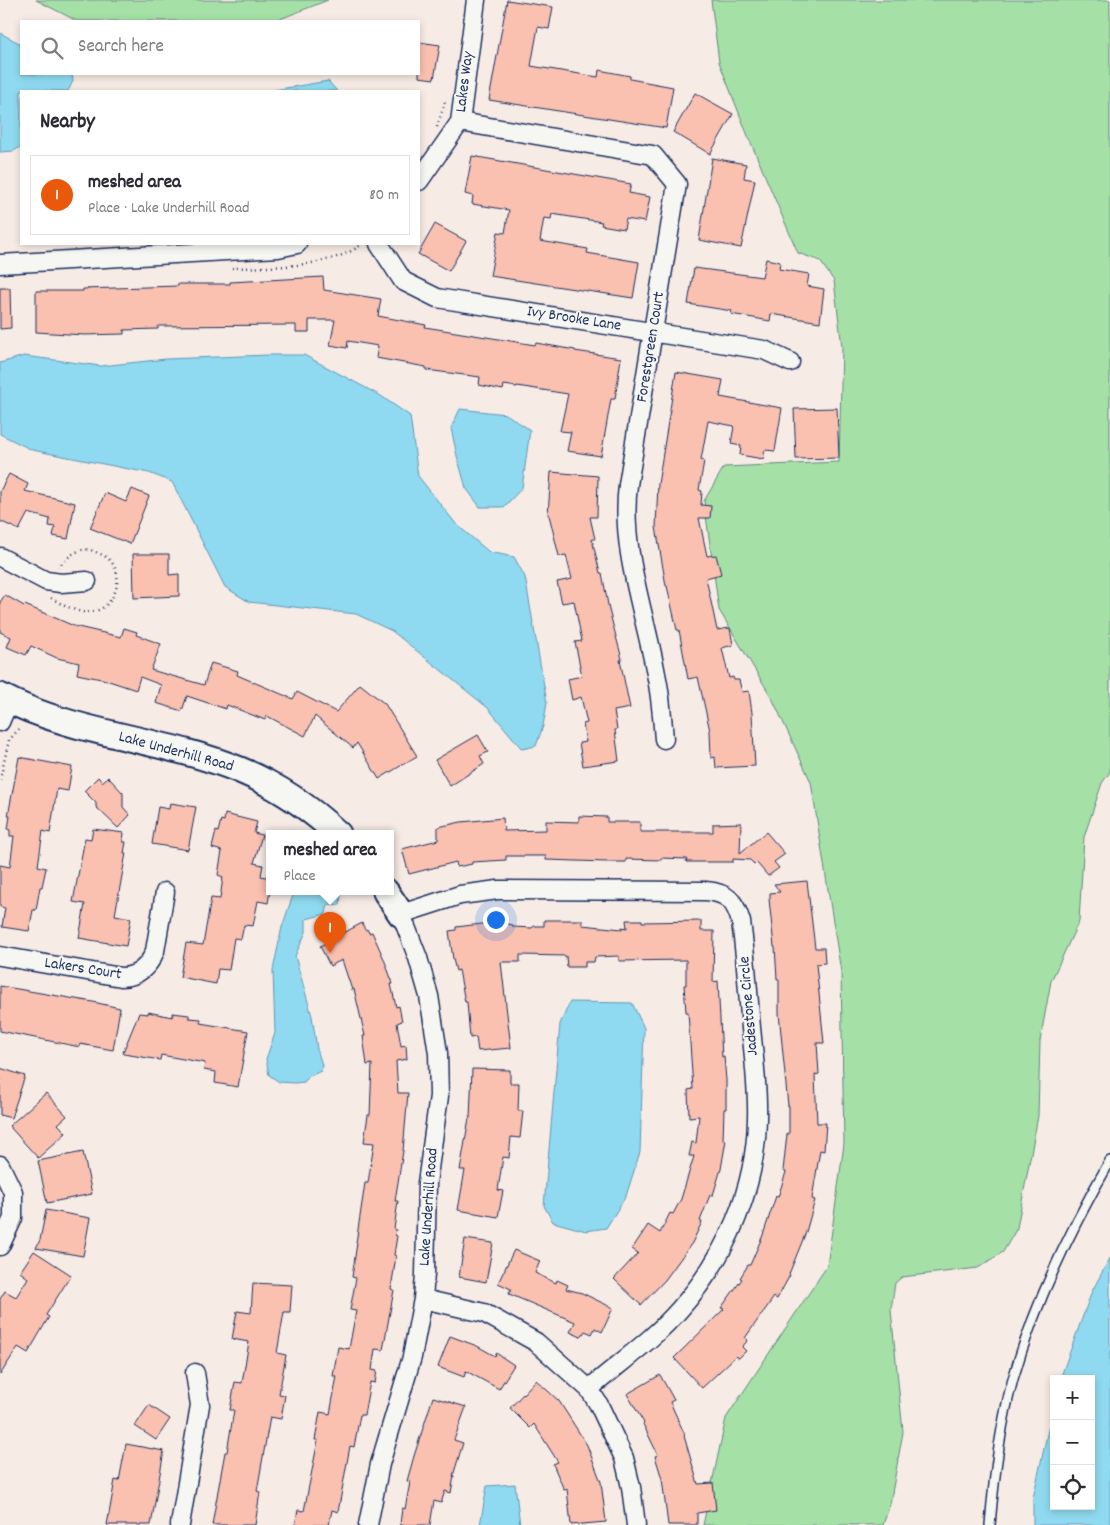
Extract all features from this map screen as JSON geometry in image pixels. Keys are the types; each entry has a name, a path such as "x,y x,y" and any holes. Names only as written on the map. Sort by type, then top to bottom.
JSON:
{"street":[{"name":"Lakes Way","path":"420,180 460,122 476,0"},
{"name":"Forestgreen Court","path":"460,122 653,155 677,184 628,485 626,523 630,555 656,674 664,739"},
{"path":"0,264 278,248 292,245"},
{"name":"Ivy Brooke Lane","path":"380,245 403,281 437,298 764,350 790,362"},
{"path":"0,557 46,581 62,583 87,580"},
{"name":"Lake Underhill Road","path":"3,706 67,721 124,738 198,756 239,769 271,785 298,802 333,830"},
{"name":"Jadestone Circle","path":"401,914 460,895 512,890 706,891 722,894 736,908 742,933 757,1106 755,1148 747,1187 726,1242 700,1285 679,1311 658,1331 588,1389"},
{"name":"Lakers Court","path":"0,956 121,977 131,976 140,972 152,957 157,942 165,892"},
{"name":"Lake Underhill Road","path":"368,1525 380,1464 407,1376 423,1299 427,1183 438,1109 438,1053 429,996 418,958 401,914 388,895"},
{"path":"0,1166 13,1192 13,1218 0,1246"},
{"path":"423,1299 484,1313 536,1342 588,1389 606,1418 624,1458 634,1499 636,1525"},
{"path":"180,1525 200,1405 196,1373"}],"lane":[{"path":"990,1525 995,1470 1013,1381 1030,1326 1073,1228 1110,1161"}],"path":[{"path":"434,133 446,97"},
{"path":"0,780 9,740 24,724"}],"green space":[{"path":"36,0 328,0 278,20 75,20"},
{"path":"711,0 1110,0 1110,772 1102,783 1084,837 1079,921 1051,981 1040,1041 1038,1116 1017,1228 1003,1252 978,1268 902,1277 895,1283 891,1310 903,1432 890,1504 883,1525 703,1525 726,1418 827,1266 844,1144 841,972 811,782 772,698 719,610 704,501 724,467 839,462 842,347 834,281 820,261 798,253 719,62"}],"water":[{"path":"0,33 20,43 20,75 72,75 73,81 68,90 20,90 20,147 14,151 0,152"},
{"path":"328,81 336,90 274,90"},
{"path":"304,355 381,396 410,416 418,476 456,524 489,552 514,557 525,577 547,703 543,726 536,746 522,749 488,708 392,631 356,614 249,602 225,587 172,482 149,473 32,450 0,434 0,363 24,356 101,366 166,359"},
{"path":"460,409 506,414 530,430 522,488 504,507 480,507 466,488 451,428"},
{"path":"293,895 341,895 340,905 328,904 326,914 306,919 306,932 295,956 312,1016 317,1049 322,1065 321,1071 310,1076 304,1082 279,1082 269,1075 266,1059 275,1033 273,970 282,927"},
{"path":"570,1002 632,1003 644,1028 640,1152 626,1196 606,1228 586,1231 553,1222 544,1206 560,1024"},
{"path":"1110,1258 1110,1525 1033,1525 1033,1498 1050,1421 1050,1510 1095,1510 1095,1375 1061,1375 1092,1291"},
{"path":"515,1484 520,1525 480,1525 487,1486"}],"building":[{"path":"507,0 553,7 549,29 538,27 531,66 598,77 599,70 630,76 630,79 673,87 666,128 489,100"},
{"path":"420,42 440,45 434,79 419,77"},
{"path":"695,93 733,114 710,154 673,132"},
{"path":"472,156 631,184 629,193 650,197 645,222 626,219 624,229 601,225 602,222 552,214 551,219 544,218 540,241 588,249 587,253 639,262 633,298 490,276 498,232 505,233 509,210 472,204 473,196 465,194"},
{"path":"712,158 746,164 744,178 755,180 741,248 699,240"},
{"path":"435,224 466,241 449,271 418,254"},
{"path":"766,259 780,262 779,269 809,274 807,286 824,289 820,322 771,314 770,321 731,314 732,311 688,304 694,268 762,277"},
{"path":"323,277 324,290 381,299 378,316 426,325 425,327 535,345 536,343 621,358 615,399 611,399 601,456 567,451 571,432 560,431 568,394 504,385 503,390 479,385 480,377 426,370 426,367 376,358 378,346 348,341 347,348 330,345 335,320 309,320 309,332 296,332 296,325 158,326 158,329 124,330 124,334 84,335 36,332 36,291 83,291 83,289 178,286 178,284 230,284 230,282"},
{"path":"0,288 10,288 11,328 0,329"},
{"path":"676,372 723,380 720,397 782,408 775,451 765,450 763,459 740,455 741,446 731,444 734,426 708,421 701,460 704,461 699,490 702,491 701,505 711,506 710,518 699,518 707,556 716,555 721,574 706,578 717,630 730,628 733,645 722,648 729,678 733,677 734,680 739,680 742,692 749,691 755,766 716,768 715,757 711,758 710,731 698,677 688,679 679,630 677,630 666,586 656,527 658,484"},
{"path":"837,408 839,458 796,459 794,409"},
{"path":"551,472 598,476 597,517 590,517 595,539 592,539 622,659 620,660 630,708 614,711 619,761 583,766 579,743 586,742 583,724 587,723 581,697 572,700 568,679 582,676 575,642 582,641 574,601 562,603 557,582 572,579 566,555 559,556 548,515"},
{"path":"9,474 28,484 25,491 75,503 68,539 53,536 55,527 49,526 50,519 28,513 19,530 0,521 0,491"},
{"path":"132,489 149,496 130,544 90,528 105,493 126,502"},
{"path":"133,554 169,554 169,575 179,574 179,596 134,598"},
{"path":"5,595 24,606 74,626 121,637 124,628 137,632 136,635 161,644 151,670 204,685 211,663 238,671 237,675 293,699 297,692 336,712 360,684 385,704 417,756 379,779 357,743 353,748 315,716 305,736 267,716 265,720 227,705 226,709 187,696 182,711 156,703 161,685 140,677 136,690 106,680 77,674 79,663 57,658 31,646 26,655 7,647 11,637 0,632 0,602"},
{"path":"478,735 488,752 480,756 484,764 450,786 435,760"},
{"path":"19,757 72,767 68,791 57,789 50,833 43,831 38,866 46,868 36,910 33,910 29,931 2,927 5,908 0,907 0,865 10,867 14,836 10,836 10,830 8,829 10,816 8,816"},
{"path":"98,777 102,782 108,777 123,793 123,807 130,815 118,828 96,807 96,803 84,791"},
{"path":"170,803 196,807 188,850 152,844 158,807 169,809"},
{"path":"225,814 257,822 254,833 262,835 254,863 263,865 261,876 266,877 266,895 269,895 268,903 258,901 253,926 244,925 241,939 234,938 229,970 218,969 216,984 180,977 186,943 203,945 211,898 220,899 223,877 218,875 222,851 212,848 216,831 218,832 221,820 224,821"},
{"path":"579,816 607,817 607,822 640,822 640,832 713,832 713,824 741,823 740,853 766,832 785,854 774,862 779,868 768,876 756,862 754,864 750,860 733,859 733,862 686,862 687,859 661,858 661,860 626,859 626,862 607,862 546,860 546,856 506,856 506,860 472,862 472,864 457,867 456,862 409,874 402,849 438,840 438,827 461,822 503,818 504,831 546,830 546,821 579,822"},
{"path":"93,829 124,833 123,842 126,842 124,853 126,853 115,915 131,918 126,946 79,938 85,904 73,902 85,838 91,839"},
{"path":"807,881 815,948 824,948 825,963 816,964 824,1043 817,1043 819,1074 815,1075 817,1123 826,1123 824,1151 820,1150 812,1199 815,1200 806,1232 790,1275 777,1299 774,1297 745,1338 748,1340 742,1347 746,1351 739,1358 736,1356 702,1388 674,1358 724,1309 721,1308 742,1279 740,1278 748,1265 750,1265 763,1235 776,1196 778,1197 786,1172 783,1171 787,1134 789,1134 789,1106 779,1013 779,979 777,979 769,899 770,893 780,892 774,884"},
{"path":"544,920 582,920 582,925 622,929 622,927 627,928 626,920 642,920 642,922 701,921 701,931 714,931 713,982 718,981 722,1057 724,1056 726,1080 723,1140 726,1140 721,1169 713,1195 710,1195 700,1221 702,1222 692,1243 665,1280 641,1305 614,1279 638,1253 632,1249 648,1225 660,1233 670,1213 673,1214 681,1199 694,1156 689,1156 692,1142 696,1143 699,1116 689,1117 688,1090 693,1089 688,1012 686,1012 684,985 686,985 686,960 619,961 619,956 595,957 594,962 585,962 585,967 567,967 566,956 520,955 520,962 501,962 511,1048 478,1051 476,1037 470,1038 467,1002 465,1002 459,970 456,971 449,931 456,930 456,927 490,923 507,923 513,925 513,927 532,928 534,926 544,926"},
{"path":"362,923 365,930 367,929 369,933 372,932 384,959 393,984 391,984 396,1007 399,1006 402,1021 397,1023 401,1046 406,1045 407,1059 396,1061 398,1093 408,1093 403,1151 395,1201 398,1201 394,1229 397,1236 391,1289 394,1290 383,1350 375,1349 372,1370 377,1371 375,1383 370,1382 364,1415 360,1415 354,1447 350,1446 338,1512 332,1510 329,1525 295,1525 298,1510 304,1511 318,1440 315,1440 320,1412 330,1414 337,1376 333,1376 338,1347 349,1349 356,1311 350,1310 356,1278 352,1277 356,1243 365,1183 368,1183 374,1143 364,1142 368,1115 370,1115 372,1064 367,1065 363,1036 365,1036 354,989 352,990 342,960 330,966 320,946"},
{"path":"0,986 120,1008 113,1050 80,1044 80,1047 0,1031"},
{"path":"148,1012 172,1017 173,1013 189,1015 189,1018 201,1019 200,1023 248,1031 238,1087 215,1083 216,1072 204,1070 205,1063 161,1055 160,1060 124,1054 123,1052 139,1013 148,1014"},
{"path":"0,1068 25,1076 11,1118 0,1115"},
{"path":"472,1069 510,1070 510,1083 519,1083 518,1111 523,1111 520,1138 511,1137 509,1158 503,1157 498,1190 503,1191 498,1217 458,1210 465,1170 460,1170 470,1118"},
{"path":"46,1093 67,1116 58,1124 66,1133 38,1158 9,1126"},
{"path":"83,1152 92,1194 47,1203 38,1161"},
{"path":"46,1210 90,1218 83,1256 36,1248 40,1240"},
{"path":"465,1239 493,1243 486,1282 459,1277"},
{"path":"514,1250 540,1261 535,1273 556,1283 557,1280 568,1285 566,1289 582,1293 613,1308 602,1332 595,1328 592,1334 585,1331 581,1337 570,1332 575,1322 509,1294 511,1289 498,1283"},
{"path":"34,1251 71,1275 46,1315 49,1317 28,1353 18,1347 0,1375 0,1299 5,1291 16,1297 28,1278 20,1272"},
{"path":"253,1283 292,1285 290,1312 284,1312 277,1353 286,1355 279,1394 285,1395 281,1419 270,1417 257,1491 260,1492 255,1525 212,1525 234,1410 230,1410 235,1382 242,1383 249,1342 232,1339 237,1311 251,1313"},
{"path":"450,1336 477,1346 495,1356 496,1353 514,1365 499,1389 466,1371 464,1377 438,1367"},
{"path":"660,1375 674,1400 670,1402 685,1435 698,1484 713,1483 716,1510 697,1513 697,1525 668,1525 662,1479 655,1456 658,1455 644,1423 627,1394"},
{"path":"536,1380 559,1401 587,1445 601,1482 606,1522 571,1525 567,1489 564,1490 553,1464 558,1462 534,1424 530,1428 510,1408"},
{"path":"433,1397 466,1407 454,1440 463,1443 453,1476 451,1493 445,1491 441,1503 434,1501 430,1525 400,1525 402,1508 405,1509 410,1482 407,1481"},
{"path":"149,1405 170,1419 156,1440 135,1426"},
{"path":"126,1444 164,1451 151,1525 107,1525 115,1480 119,1481"}],"place":[{"name":"meshed area","path":"330,953"}]}
